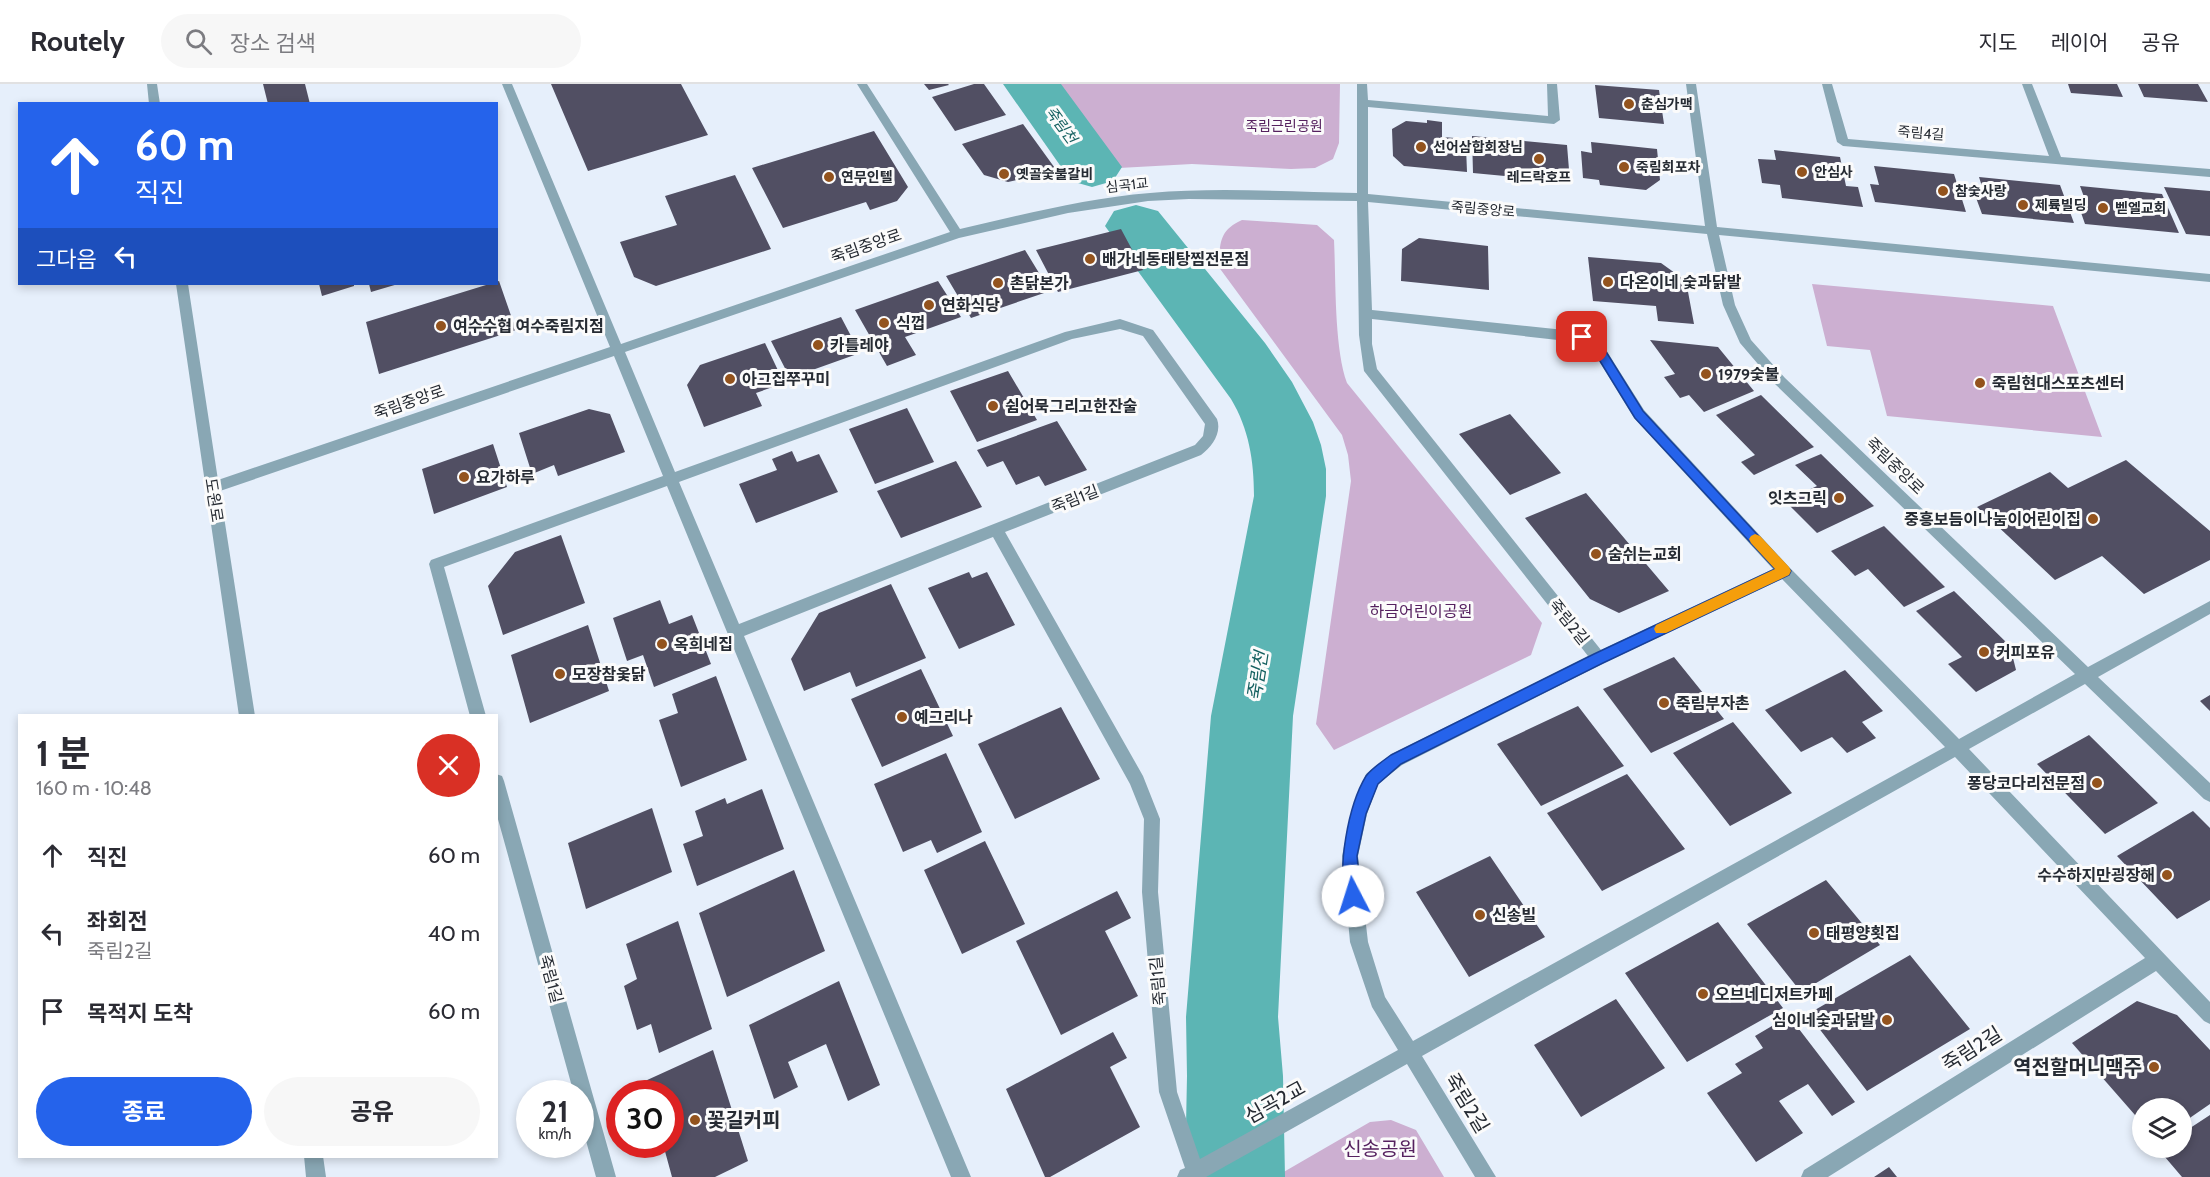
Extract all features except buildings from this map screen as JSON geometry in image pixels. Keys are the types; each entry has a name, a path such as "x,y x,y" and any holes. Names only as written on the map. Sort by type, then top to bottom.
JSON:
{"street":[{"path":"152,84 155,102"},
{"path":"507,84 961,1177"},
{"path":"862,84 957,234"},
{"path":"1361,197 1362,84"},
{"path":"1362,103 1554,120 1552,84"},
{"name":"죽림중앙로","path":"1691,84 1712,231 1729,305 1746,343 1780,381 2210,794"},
{"name":"죽림4길","path":"1827,84 1843,142 2210,173"},
{"path":"2027,84 2056,159"},
{"name":"죽림중앙로","path":"1189,195 1361,197 2210,278"},
{"name":"심곡1교","path":"1068,209 1137,198 1189,195"},
{"name":"죽림2길","path":"1361,197 1366,314 1365,355 1377,380 1599,658 1396,760 1372,780 1359,814 1350,856 1359,942 1378,1001 1486,1177"},
{"name":"죽림중앙로","path":"212,488 957,234 1068,209"},
{"name":"도원로","path":"182,285 247,714"},
{"path":"1366,314 1589,339 1596,345 1639,414 1784,571 1957,748 2210,1015"},
{"name":"죽림1길","path":"477,714 436,564 1071,335 1108,324 1141,328 1148,333 1208,414 1212,431 1208,442 1196,452 996,529 1137,781 1152,819 1150,891 1168,1092 1192,1174"},
{"path":"734,633 996,529"},
{"path":"1599,658 1784,571"},
{"path":"1409,1052 2210,607"},
{"name":"죽림1길","path":"498,788 606,1177"},
{"name":"죽림2길","path":"1811,1177 2158,960"},
{"name":"심곡2교","path":"1192,1174 1409,1052"},
{"path":"313,1158 316,1177"}],"green space":[{"name":"죽림근린공원","path":"1058,84 1340,84 1339,143 1333,159 1315,168 1192,164 1119,168"},
{"name":"하금어린이공원","path":"1242,220 1317,225 1334,240 1338,333 1347,383 1542,623 1531,655 1334,750 1316,724 1351,481 1348,455 1342,435 1218,266 1222,238 1234,224"},
{"name":"죽림현대스포츠센터","path":"1812,284 2053,306 2102,437 1887,416 1870,350 1827,346"},
{"name":"신송공원","path":"1391,1120 1416,1130 1444,1177 1275,1177 1370,1122"}],"waterway":[{"name":"죽림천","path":"1031,84 1092,167"},
{"name":"죽림천","path":"1136,226 1241,361 1268,401 1286,445 1290,469 1290,496 1252,716 1232,1017 1235,1076 1235,1177"}],"slow traffic":[{"path":"1661,629 1784,571 1755,539"}],"place":[{"name":"춘심가맥","path":"1629,104"},
{"name":"선어삼합회장님","path":"1421,147"},
{"name":"레드락호프","path":"1539,159"},
{"name":"죽림회포차","path":"1624,167"},
{"name":"안심사","path":"1802,172"},
{"name":"옛골숯불갈비","path":"1004,174"},
{"name":"연무인텔","path":"829,177"},
{"name":"참숯사랑","path":"1943,191"},
{"name":"제륙빌딩","path":"2023,205"},
{"name":"벧엘교회","path":"2103,208"},
{"name":"배가네동태탕찜전문점","path":"1090,259"},
{"name":"다온이네 숯과닭발","path":"1608,282"},
{"name":"촌닭본가","path":"998,283"},
{"name":"연화식당","path":"929,305"},
{"name":"식껍","path":"884,323"},
{"name":"여수수협 여수죽림지점","path":"441,326"},
{"name":"카틀레야","path":"818,345"},
{"name":"1979숯불","path":"1706,374"},
{"name":"아그집쭈꾸미","path":"730,379"},
{"name":"죽림현대스포츠센터","path":"1980,383"},
{"name":"쉼어묵그리고한잔술","path":"993,406"},
{"name":"요가하루","path":"464,477"},
{"name":"잇츠그릭","path":"1839,498"},
{"name":"중흥보듬이나눔이어린이집","path":"2093,519"},
{"name":"숨쉬는교회","path":"1596,554"},
{"name":"옥희네집","path":"662,644"},
{"name":"커피포유","path":"1984,652"},
{"name":"모장참옻닭","path":"560,674"},
{"name":"죽림부자촌","path":"1664,703"},
{"name":"예그리나","path":"902,717"},
{"name":"퐁당코다리전문점","path":"2097,783"},
{"name":"수수하지만굉장해","path":"2167,875"},
{"name":"신송빌","path":"1480,915"},
{"name":"태평양횟집","path":"1814,933"},
{"name":"오브네디저트카페","path":"1703,994"},
{"name":"심이네숯과닭발","path":"1887,1020"},
{"name":"역전할머니맥주","path":"2154,1067"},
{"name":"꽃길커피","path":"695,1120"}],"route":[{"path":"1353,896 1350,856 1359,814 1372,780 1396,760 1599,658 1784,571 1639,414 1596,345 1582,337"}]}
